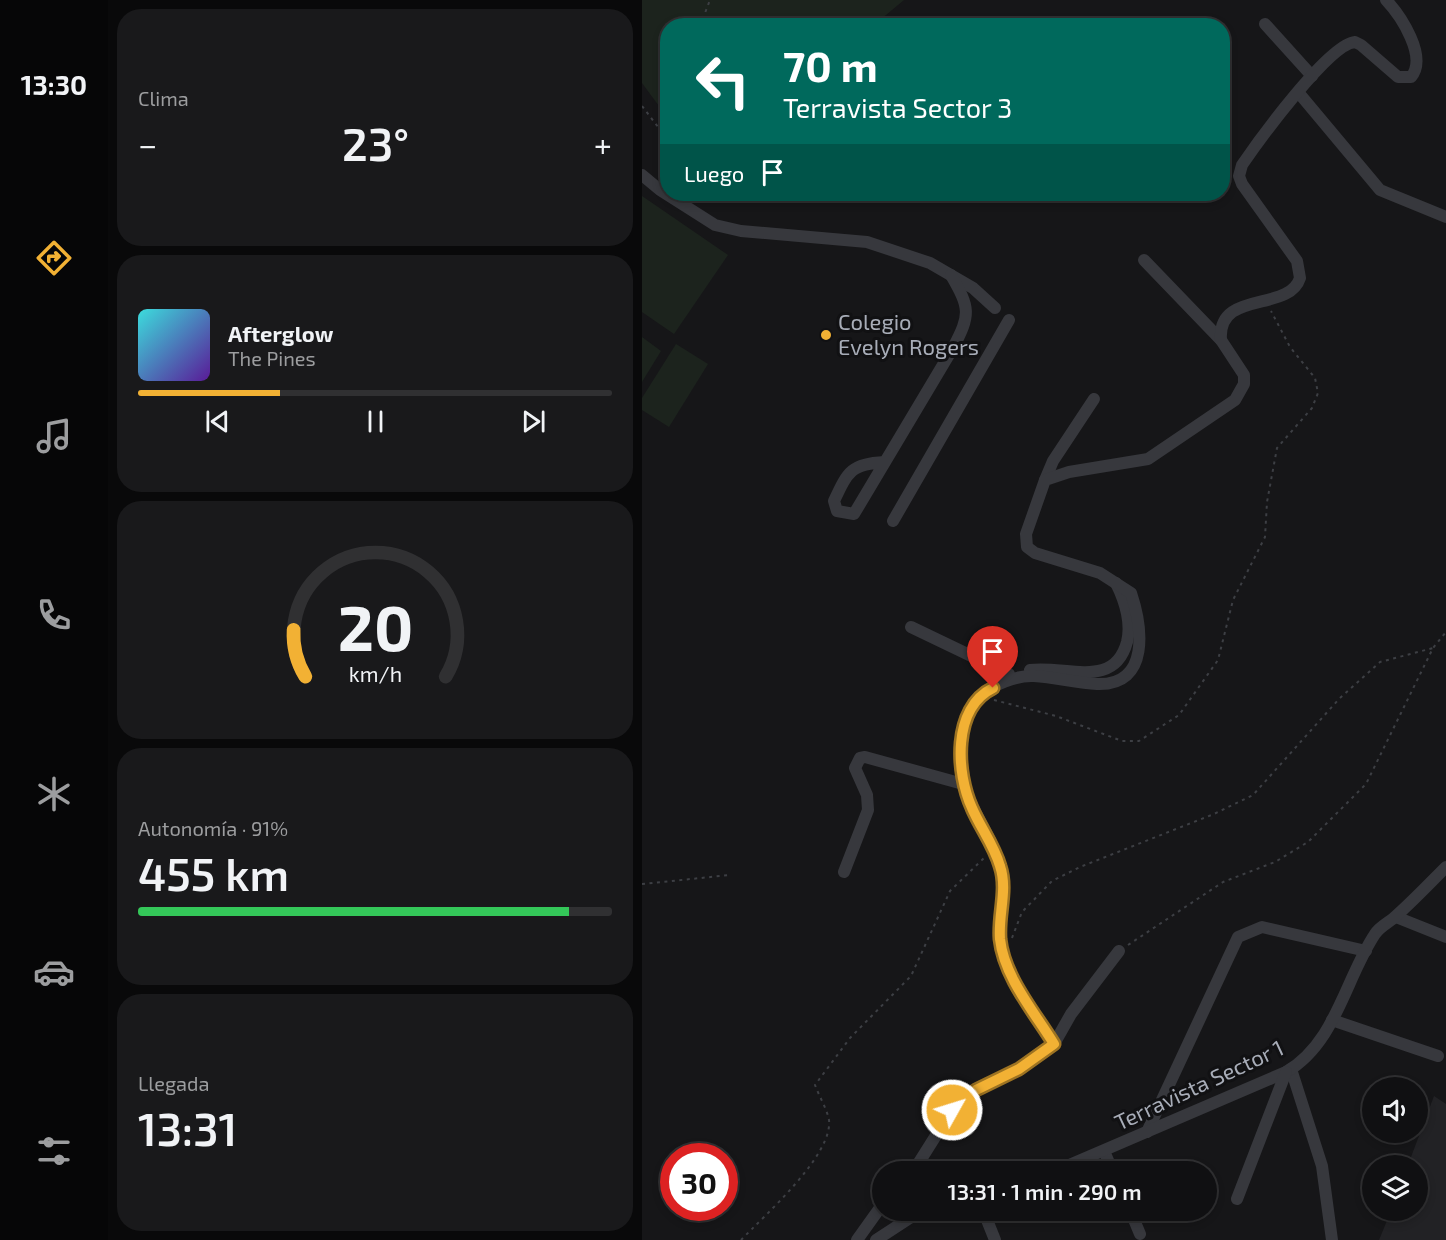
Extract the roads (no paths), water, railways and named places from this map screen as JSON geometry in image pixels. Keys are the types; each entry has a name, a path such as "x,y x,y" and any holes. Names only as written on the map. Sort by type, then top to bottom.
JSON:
{"street":[{"path":"1221,340 1223,324 1229,314 1293,290 1299,282 1300,273 1297,261 1242,184 1240,172 1244,161 1298,92 1342,46 1356,42 1398,77 1411,77 1417,61 1411,39 1396,11 1386,0"},
{"path":"1265,24 1312,76"},
{"path":"1298,92 1380,190 1446,217"},
{"path":"642,175 660,190"},
{"path":"677,201 715,225 741,231 867,242 930,263 973,288 995,308 967,311"},
{"path":"1045,480 1070,472 1148,459 1235,400 1244,384 1244,375 1221,340 1144,260"},
{"path":"885,462 859,465 847,476 834,505 839,512 854,514 885,462 952,348 965,324 967,311 964,298 950,274"},
{"path":"893,521 1009,320"},
{"path":"993,688 1023,677 1100,684 1114,682 1127,675 1135,663 1140,647 1140,630 1131,593 1114,580 1035,553 1027,547 1026,534 1053,461 1094,399"},
{"path":"1054,1044 1016,983 1004,958 1000,938 1004,891 1001,867 971,807 963,784 961,754 964,724 980,696 1009,674 1037,669 1099,672 1114,667 1125,650 1129,636 1128,617 1123,597 1114,580"},
{"path":"911,627 1009,674"},
{"path":"844,872 868,810 867,795 855,768 860,758 865,757 963,784"},
{"name":"Terravista Sector 1","path":"1080,1161 1288,1070 1315,1048 1332,1020 1376,932 1396,917 1446,867"},
{"path":"1396,917 1446,937"},
{"path":"1147,1132 1238,937 1262,927 1366,951"},
{"path":"920,1161 952,1110 976,1090 1019,1069 1054,1044 1071,1014 1119,951"},
{"path":"1332,1020 1437,1056"},
{"path":"1237,1199 1288,1070"},
{"path":"1288,1070 1322,1166 1332,1240"},
{"path":"1104,1151 1108,1161"},
{"path":"857,1240 872,1218"},
{"path":"876,1240 905,1221"},
{"path":"987,1221 995,1240"},
{"path":"1135,1221 1140,1234"}],"place":[{"name":"Colegio Evelyn Rogers","path":"826,335"}]}
